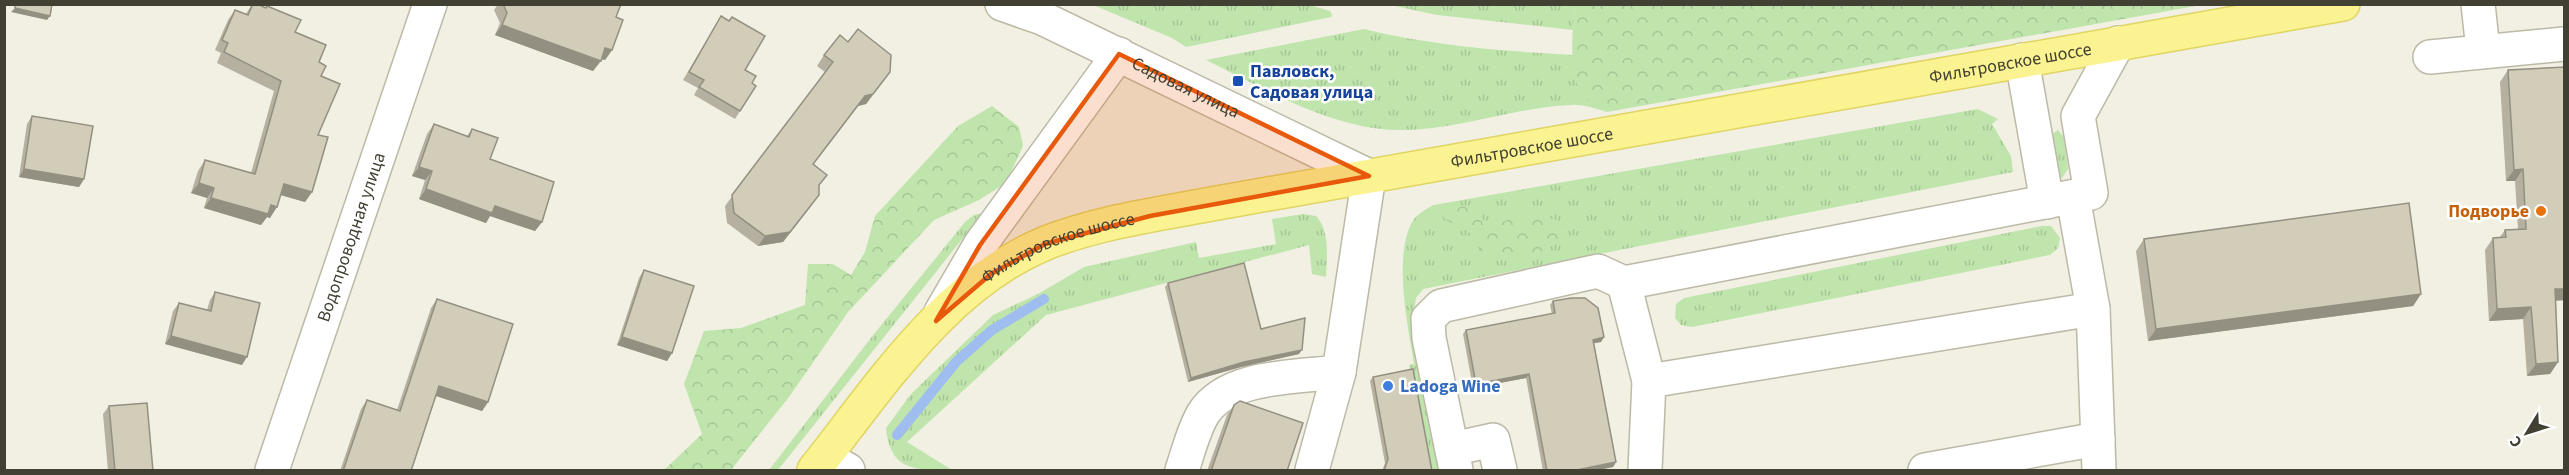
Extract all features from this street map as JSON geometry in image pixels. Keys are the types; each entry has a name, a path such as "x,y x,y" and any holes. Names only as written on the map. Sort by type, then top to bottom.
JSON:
{"main road":[{"name":"Фильтровское шоссе","path":"829,466 911,348 936,321 991,274 1056,240 1089,229 1369,176 2343,4"}],"street":[{"name":"Водопроводная улица","path":"272,471 430,4"},
{"name":"Садовая улица","path":"1002,4 1042,18 1119,54 1369,176"},
{"path":"2478,4 2483,50"},
{"path":"1500,471 1493,440 1454,460 1429,338 1428,319 1441,306 1598,271 1624,283 2091,193 2078,116 2118,43"},
{"path":"2430,57 2483,50 2565,44"},
{"path":"936,321 980,245 1119,54"},
{"path":"1925,471 2099,455 2093,309 2060,200 2022,60"},
{"path":"1312,471 1339,372 1369,176"},
{"path":"1624,283 1649,381 1645,471"},
{"path":"1649,381 2093,309"},
{"path":"1182,471 1203,416 1215,399 1249,382 1339,372"}],"highlighted area":[{"path":"1119,54 1369,176 1150,216 1045,244 991,274 936,321 980,245"}],"green space":[{"path":"1575,4 2201,5 1607,112 1583,95 1578,86 1572,51"},
{"path":"1093,5 1310,5 1330,11 1331,17 1186,47 1172,38"},
{"path":"1390,5 1575,5 1573,30 1437,15"},
{"path":"1364,29 1416,40 1468,47 1573,55 1576,73 1582,88 1599,107 1607,112 1571,105 1528,110 1441,127 1398,130 1373,128 1348,123 1299,106 1206,60"},
{"path":"992,106 1019,127 1023,146 1006,183 979,200 934,220 848,312 789,397 731,470 664,470 702,434 684,384 704,331 741,328 805,305 808,264 833,264 851,275 865,252 875,216 958,126"},
{"path":"1978,109 1998,119 1992,124 2011,156 2013,172 1423,289 1416,298 1414,311 1444,470 1429,470 1409,365 1414,364 1403,272 1406,237 1412,222 1425,210 1434,205"},
{"path":"2058,130 2064,137 2068,169 2062,178 2058,176 2051,135"},
{"path":"1473,205 1480,211 1485,224 1493,227 1523,212 1557,220 1565,226 1562,240 1534,255 1523,258 1502,260 1492,257 1481,250 1475,238 1466,230 1442,216 1449,209"},
{"path":"983,213 778,470 769,470 874,334 965,222 974,215"},
{"path":"1303,214 1316,216 1324,229 1327,245 1326,277 1312,274 1309,245 1046,315 907,442 952,470 927,470 907,466 893,453 886,428 911,394 993,315 1038,294 1084,267 1196,242 1199,258 1276,244 1272,219"},
{"path":"2051,226 2060,238 2058,248 2050,255 1692,327 1681,325 1675,318 1676,304 1684,298"}],"building":[{"path":"15,4 52,4 50,16 15,8"},
{"path":"253,4 266,8 267,6 301,20 295,32 326,45 319,62 326,66 321,76 340,84 318,135 328,137 312,192 284,184 277,207 271,205 268,214 211,198 214,188 199,183 205,160 255,174 281,81 224,52 228,43 222,40 235,10 248,15"},
{"path":"503,4 621,4 616,17 623,20 612,50 605,48 601,61 502,25 507,13"},
{"path":"721,16 729,21 732,17 765,36 745,70 756,76 752,83 756,86 740,111 699,87 704,80 689,72"},
{"path":"858,29 891,55 890,72 873,94 865,96 813,164 827,175 819,185 819,195 790,232 765,236 734,213 732,195 833,62 824,55 840,35 848,42"},
{"name":"Подворье","path":"2565,67 2565,289 2555,289 2558,362 2536,364 2531,307 2497,309 2493,238 2506,237 2505,230 2526,229 2523,169 2514,170 2508,70"},
{"path":"32,116 93,126 84,179 24,169"},
{"path":"434,124 469,137 472,129 498,138 490,159 554,182 542,222 495,206 492,213 426,189 432,171 419,167"},
{"path":"2409,203 2421,294 2156,329 2144,239"},
{"path":"1244,263 1261,329 1305,318 1302,350 1244,362 1191,378 1168,283"},
{"path":"644,270 694,286 672,353 622,337"},
{"path":"215,292 260,303 247,357 171,336 179,303 211,311"},
{"path":"1585,298 1598,308 1604,337 1593,340 1616,462 1572,471 1547,471 1529,374 1476,384 1466,330 1555,313 1553,301"},
{"path":"437,299 513,324 488,402 439,386 411,471 343,471 367,400 400,411"},
{"path":"1413,369 1432,471 1384,471 1388,459 1373,377"},
{"path":"1240,401 1303,423 1287,471 1211,471 1234,405"},
{"path":"147,403 153,471 115,471 109,406"}],"waterway":[{"path":"897,435 956,362 992,330 1044,299"}],"place":[{"name":"Павловск, Садовая улица","path":"1238,81"},
{"name":"Подворье","path":"2541,211"},
{"name":"Ladoga Wine","path":"1388,386"}]}
